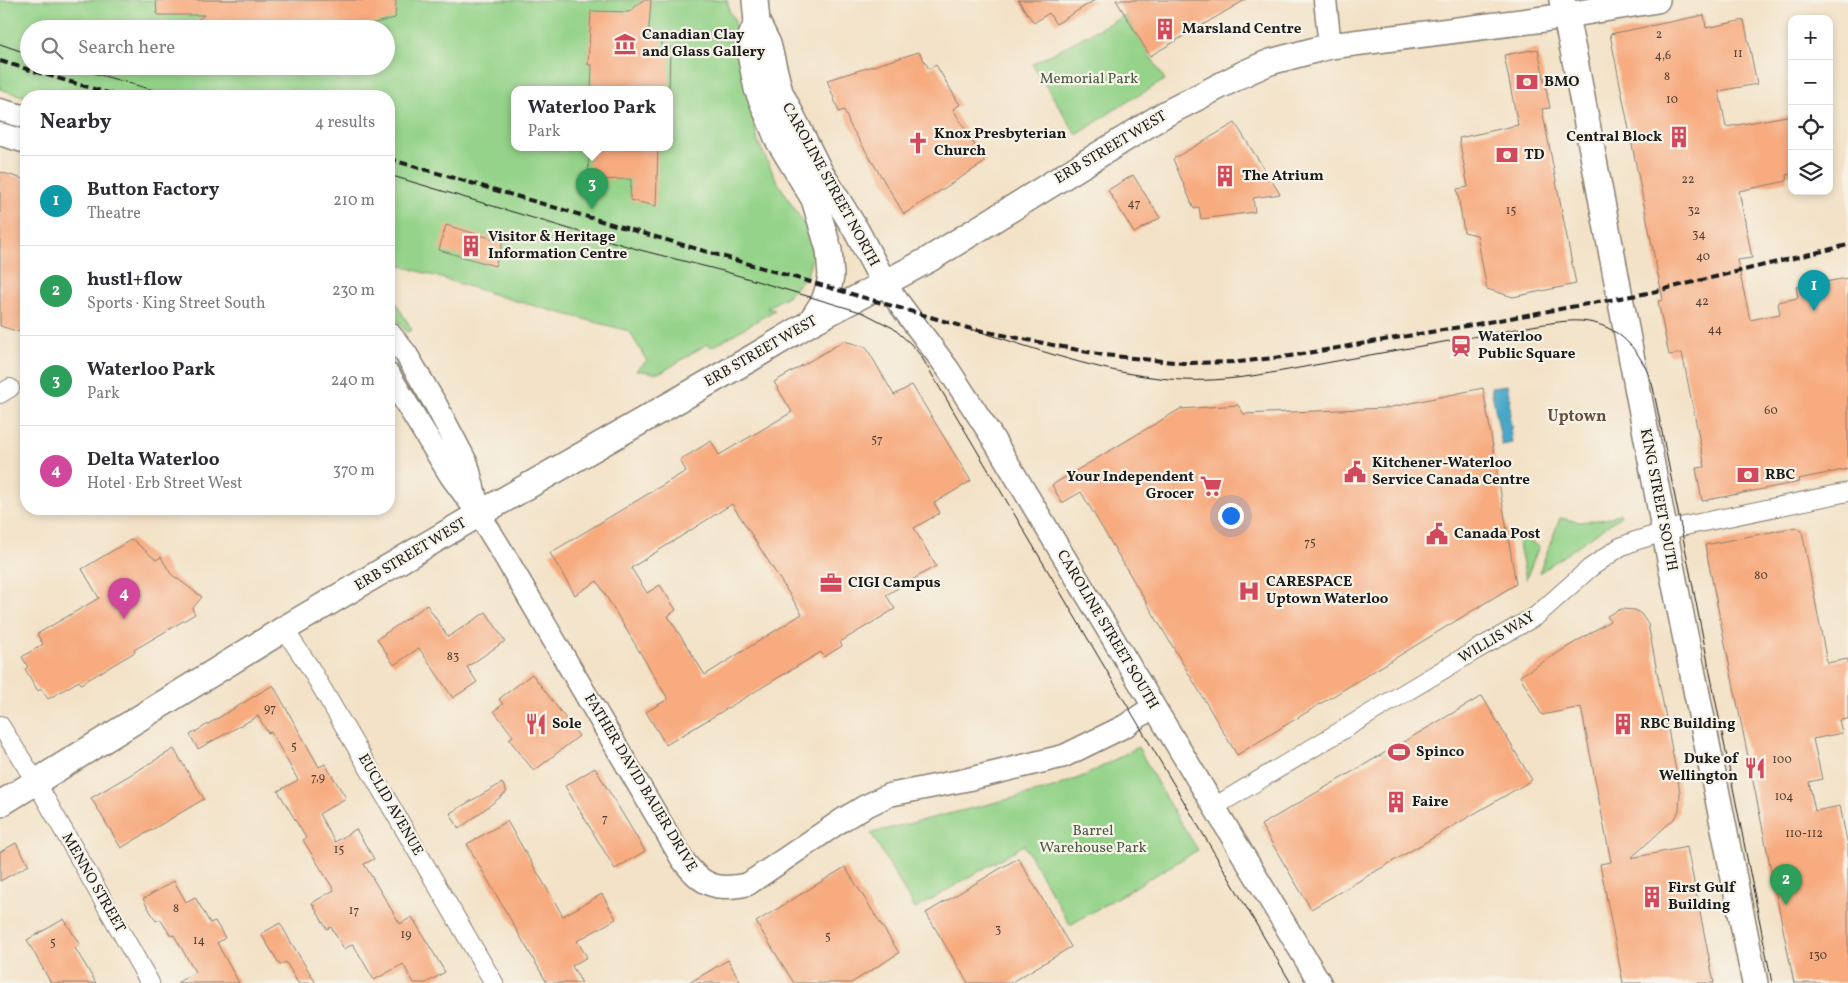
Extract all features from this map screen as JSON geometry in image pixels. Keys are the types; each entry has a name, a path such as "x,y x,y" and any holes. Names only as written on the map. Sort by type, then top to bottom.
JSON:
{"main road":[{"name":"ERB STREET WEST","path":"0,804 284,629 810,323 928,260 1142,128 1199,96 1270,62 1330,46 1564,8 1657,0"},
{"name":"KING STREET SOUTH","path":"1564,8 1664,531 1754,983"},
{"name":"CAROLINE STREET NORTH","path":"756,11 768,44 780,92 819,170 856,230 884,283"},
{"path":"756,11 748,44 757,89 778,140 814,199 827,240 831,276 829,286 824,301 810,323"}],"street":[{"path":"1325,0 1330,46"},
{"path":"0,110 20,115"},
{"path":"0,134 20,140"},
{"name":"CAROLINE STREET SOUTH","path":"884,283 963,392 1320,983"},
{"name":"FATHER DAVID BAUER DRIVE","path":"395,340 406,354 436,405 467,464 479,514"},
{"name":"FATHER DAVID BAUER DRIVE","path":"395,384 451,476 479,514 682,859 693,874 719,888 733,888 748,884 842,820 889,795 965,780 1064,756 1125,726 1153,707"},
{"name":"WILLIS WAY","path":"1214,807 1536,616 1590,568 1620,547 1664,531 1848,492"},
{"name":"EUCLID AVENUE","path":"284,629 309,666 494,983"},
{"name":"MENNO STREET","path":"0,725 36,782 150,983"}],"green space":[{"path":"0,0 727,0 730,13 734,18 758,142 777,181 812,237 812,257 807,275 789,295 767,308 775,310 712,347 707,344 664,371 655,373 636,370 647,361 629,331 516,301 395,264 395,90 20,90 20,95 0,89"},
{"name":"Memorial Park","path":"1125,15 1165,80 1120,106 1077,135 1032,64"},
{"path":"395,301 412,330 406,332 395,317"},
{"path":"1620,513 1621,516 1539,573 1560,518 1580,522 1606,519"},
{"path":"1521,538 1539,546 1526,579 1518,539"},
{"name":"Barrel Warehouse Park","path":"1138,747 1166,799 1198,850 1070,925 1024,845 915,909 871,833 1050,789 1086,775"}],"water":[{"path":"1507,385 1510,400 1511,414 1509,415 1512,428 1510,429 1512,443 1502,445 1491,387"}],"building":[{"path":"156,0 396,0 395,18 387,20 198,20 204,15 157,15"},
{"name":"Canadian Clay and Glass Gallery","path":"643,0 651,0 648,40 662,40 662,47 670,47 669,86 591,86 592,65 588,65 591,11 629,12"},
{"path":"1018,0 1095,0 1056,24 1049,13 1034,23"},
{"name":"Marsland Centre","path":"1116,0 1245,0 1150,56"},
{"path":"1704,15 1706,28 1744,20 1757,84 1719,91 1726,127 1788,116 1787,181 1739,191 1752,258 1737,260 1750,320 1780,314 1778,302 1798,298 1796,287 1848,278 1848,469 1798,479 1799,482 1702,501 1696,468 1705,467 1682,353 1669,355 1658,301 1663,300 1610,34"},
{"path":"1538,49 1550,108 1542,109 1576,284 1513,297 1487,289 1477,235 1464,232 1457,189 1468,187 1459,138 1518,125 1504,55"},
{"name":"Knox Presbyterian Church","path":"919,52 929,69 936,65 960,105 953,109 985,162 904,214 850,125 844,110 839,112 827,80"},
{"name":"The Atrium","path":"1235,123 1280,194 1253,198 1255,212 1201,219 1199,207 1194,209 1173,159"},
{"path":"589,151 658,151 656,206 630,200 631,179 588,180"},
{"path":"0,172 20,178 20,332 0,326"},
{"path":"1133,175 1160,218 1134,233 1108,190"},
{"name":"Visitor & Heritage Information Centre","path":"446,225 503,242 495,266 439,250"},
{"name":"CIGI Campus","path":"844,341 866,347 894,395 912,385 971,481 934,503 940,513 914,528 936,566 886,595 895,609 840,642 842,646 824,657 821,652 666,745 646,712 668,699 597,581 575,595 550,553 686,471 680,460 711,441 719,455 792,412 774,382","holes":["732,504 802,614 705,675 668,616 676,610 660,585 647,593 631,568"]},
{"path":"1483,388 1516,584 1237,755 1081,492 1062,503 1052,485 1180,409 1238,405 1244,414 1387,408"},
{"path":"1796,527 1802,531 1827,663 1848,659 1848,719 1839,720 1842,733 1813,739 1822,779 1809,782 1815,811 1840,806 1848,846 1848,983 1794,983 1705,545"},
{"path":"132,539 156,560 161,557 171,574 202,597 192,609 195,614 81,684 79,681 48,699 41,689 38,691 25,669 28,667 22,657 43,644 37,634 99,598 82,569"},
{"path":"427,605 448,637 486,612 505,641 467,667 477,682 453,698 419,648 394,665 377,639"},
{"name":"RBC Building","path":"1621,609 1635,610 1641,614 1648,624 1680,792 1679,810 1676,817 1631,858 1687,847 1714,983 1623,983 1600,864 1611,862 1581,707 1542,715 1520,676 1610,621 1607,616"},
{"name":"Sole","path":"532,674 579,736 534,771 509,739 513,736 494,711 503,704 499,699"},
{"path":"273,685 319,767 325,764 346,798 319,814 335,842 356,829 374,859 364,864 400,924 412,917 445,972 426,983 414,983 403,964 374,980 353,944 344,949 331,927 327,929 312,903 334,890 303,840 306,838 278,791 298,780 271,732 268,733 258,716 198,749 190,735"},
{"name":"Faire","path":"1482,696 1532,780 1311,909 1261,825"},
{"path":"174,749 204,799 121,848 91,798"},
{"path":"595,768 645,851 615,869 565,786"},
{"path":"502,783 507,792 459,829 450,813"},
{"path":"507,821 563,916 602,894 616,919 577,941 587,957 572,966 582,983 547,983 467,844"},
{"path":"16,843 29,865 0,881 0,852"},
{"path":"1018,858 1071,947 1010,983 968,983 926,913"},
{"path":"845,867 899,953 851,983 794,983 756,922"},
{"path":"174,881 186,902 195,897 210,923 215,921 225,938 217,943 239,983 177,983 195,972 174,935 171,936 160,919 156,921 143,899"},
{"path":"64,919 80,945 75,948 96,983 51,983 27,940"},
{"path":"280,923 316,983 298,983 286,962 280,965 261,934"},
{"path":"728,960 741,983 689,983"}],"tram line":[{"path":"0,44 20,51"},
{"path":"100,75 153,90"},
{"path":"395,177 640,250 723,271 864,313 893,328 911,344 921,356 1291,983"},
{"path":"968,328 1092,366 1143,376 1188,380 1260,375 1538,325 1570,321 1595,323 1618,334 1628,342 1643,362 1653,387 1772,983"}],"railway":[{"path":"0,61 20,67"},
{"path":"47,75 98,90"},
{"path":"395,161 968,328 1103,355 1183,363 1239,362 1290,356 1466,326 1648,293 1848,245"}],"place":[{"name":"Marsland Centre","path":"1165,29"},
{"name":"Canadian Clay and Glass Gallery","path":"625,44"},
{"name":"BMO","path":"1527,82"},
{"name":"Central Block","path":"1679,137"},
{"name":"Knox Presbyterian Church","path":"918,143"},
{"name":"TD","path":"1507,155"},
{"name":"The Atrium","path":"1225,176"},
{"name":"Waterloo Park","path":"592,209"},
{"name":"Visitor & Heritage Information Centre","path":"471,246"},
{"name":"Button Factory","path":"1814,311"},
{"name":"Waterloo Public Square","path":"1461,346"},
{"name":"Kitchener-Waterloo Service Canada Centre","path":"1355,472"},
{"name":"RBC","path":"1748,475"},
{"name":"Your Independent Grocer","path":"1211,486"},
{"name":"Canada Post","path":"1437,534"},
{"name":"CIGI Campus","path":"831,583"},
{"name":"CARESPACE Uptown Waterloo","path":"1249,591"},
{"name":"Delta Waterloo","path":"124,619"},
{"name":"Sole","path":"536,724"},
{"name":"RBC Building","path":"1623,724"},
{"name":"Spinco","path":"1399,752"},
{"name":"Duke of Wellington","path":"1755,768"},
{"name":"Faire","path":"1396,802"},
{"name":"First Gulf Building","path":"1652,897"},
{"name":"hustl+flow","path":"1786,905"}],"district":[{"name":"Uptown","path":"1577,417"}]}
